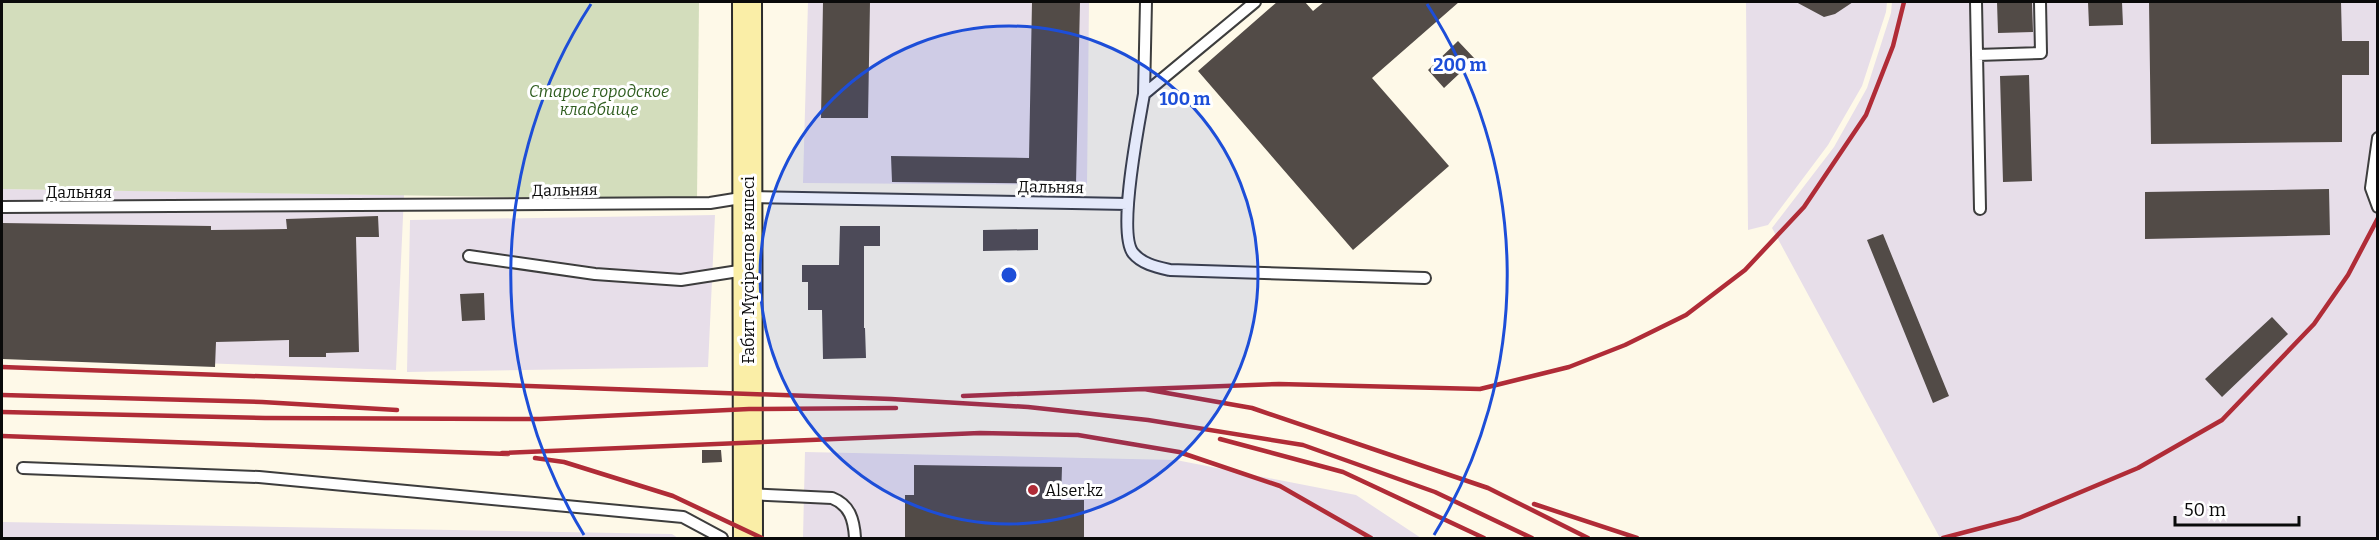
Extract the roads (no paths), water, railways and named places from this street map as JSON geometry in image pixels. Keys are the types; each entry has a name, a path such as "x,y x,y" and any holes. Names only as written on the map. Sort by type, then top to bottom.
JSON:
{"main road":[{"name":"Ғабит Мүсірепов көшесі","path":"747,2 748,538"}],"lane":[{"path":"1146,2 1144,94 1128,204 1127,237 1132,251 1142,261 1170,270 1425,278"},
{"path":"1144,94 1255,2"},
{"path":"1977,2 1980,209"},
{"path":"1977,55 2041,53 2040,2"},
{"path":"2378,138 2371,188 2378,207"},
{"name":"Дальняя","path":"2,207 710,203 747,196 1128,204"},
{"path":"469,256 595,274 681,280 748,270"},
{"path":"23,468 259,477 683,517 722,538"},
{"path":"748,494 832,498 841,501 853,518 855,538"}],"railway":[{"path":"1144,389 1279,384 1480,389 1569,367 1625,345 1686,315 1745,270 1804,207 1866,115 1893,46 1904,2"},
{"path":"1943,538 2019,518 2138,468 2222,420 2314,324 2348,275 2378,218"},
{"path":"2,367 891,399 1028,407 1148,420 1303,445 1435,492 1532,538"},
{"path":"963,396 1144,389 1252,408 1488,488 1588,538"},
{"path":"2,395 262,402 397,410"},
{"path":"2,412 265,418 540,419 749,409 896,408"},
{"path":"502,453 980,433 1078,435 1179,452 1280,486 1371,538"},
{"path":"2,436 508,454"},
{"path":"1220,439 1343,472 1484,538"},
{"path":"535,458 564,462 673,496 762,538"},
{"path":"1534,504 1637,538"}],"place":[{"name":"Alser.kz","path":"1033,490"}],"park label":[{"name":"Старое городское кладбище","path":"599,100"}]}
